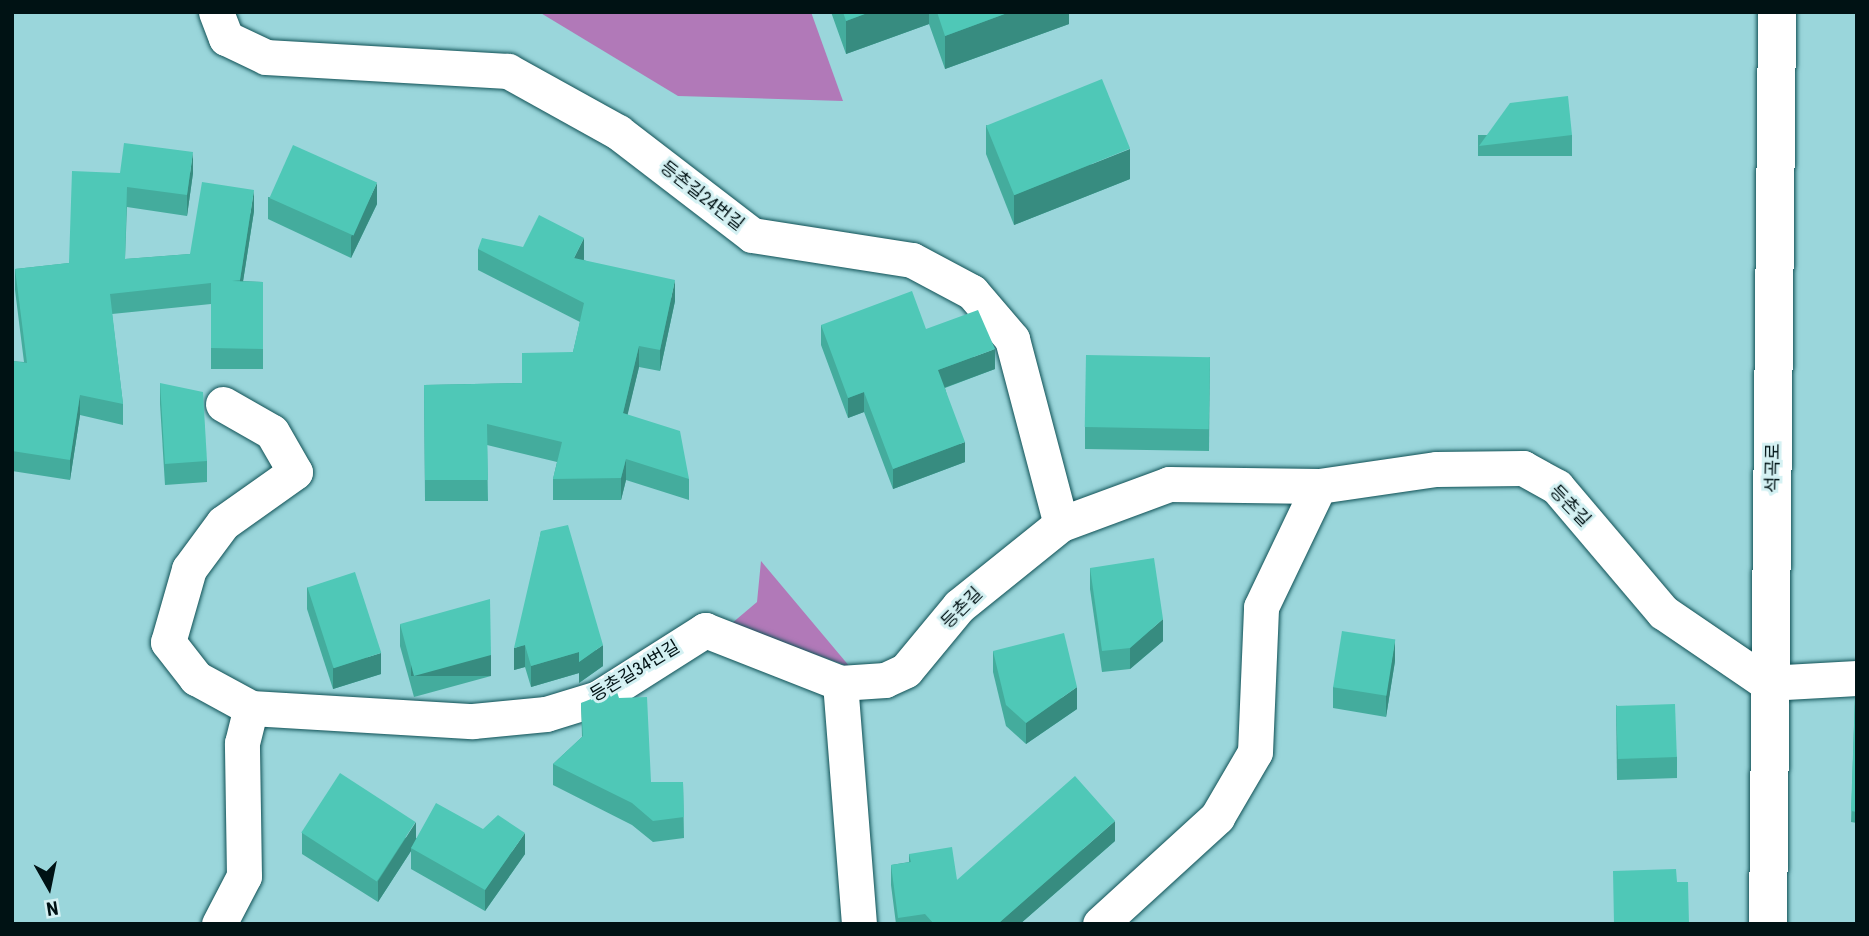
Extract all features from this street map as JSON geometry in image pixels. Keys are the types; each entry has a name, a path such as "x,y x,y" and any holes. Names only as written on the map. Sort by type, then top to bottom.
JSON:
{"street":[{"name":"등촌길24번길","path":"216,12 226,37 266,57 391,69 508,71 618,132 751,235 912,260 972,292 1012,340 1061,524"},
{"name":"석곡로","path":"1768,924 1766,683 1777,12"},
{"name":"등촌길34번길","path":"223,404 272,432 295,472 223,523 189,569 168,642 196,678 251,708 473,721 547,714 598,698 705,630 840,683"},
{"name":"등촌길","path":"840,683 885,680 906,670 958,606 1061,524 1170,484 1319,486 1436,468 1523,468 1557,487 1663,612 1766,683"},
{"path":"1100,924 1217,817 1255,752 1261,607 1319,486"},
{"path":"1766,683 1857,678"},
{"path":"840,683 859,924"},
{"path":"219,924 244,876 242,743 251,708"}],"shaded area":[{"path":"539,12 811,12 843,101 678,96"},
{"path":"761,561 850,667 731,624 757,602"}],"building":[{"path":"843,12 870,12 846,21"},
{"path":"937,12 1010,12 945,36"},
{"path":"1102,79 1130,149 1014,195 986,126"},
{"path":"1568,96 1572,135 1479,146 1510,103"},
{"path":"124,143 193,152 187,195 127,187 125,259 190,254 202,182 254,190 240,280 232,281 263,282 263,349 211,348 211,283 110,294 123,404 80,395 70,460 12,451 12,361 27,363 15,269 69,263 72,171 120,173"},
{"path":"293,145 377,182 353,235 269,198"},
{"path":"539,215 584,238 574,258 675,280 660,350 639,346 623,413 680,431 689,479 626,459 621,478 553,479 562,442 487,424 488,480 425,480 424,385 522,383 522,353 573,352 584,303 478,249 482,238 523,247"},
{"path":"912,291 926,329 978,310 995,349 938,370 965,442 893,469 864,392 848,398 821,325"},
{"path":"1086,355 1210,357 1209,429 1085,427"},
{"path":"160,383 203,392 207,461 165,464"},
{"path":"568,525 603,645 579,662 579,652 531,666 525,645 514,648 541,531"},
{"path":"1154,558 1163,619 1130,648 1102,651 1090,568"},
{"path":"355,572 381,653 334,668 307,587"},
{"path":"490,599 491,655 414,676 400,624"},
{"path":"1342,631 1395,639 1386,696 1333,687"},
{"path":"1064,633 1077,687 1026,723 1006,705 993,651"},
{"path":"616,689 619,698 647,697 651,782 683,782 684,817 653,821 632,803 553,764 583,736 581,703"},
{"path":"1857,696 1857,812 1851,811"},
{"path":"1675,704 1677,757 1618,759 1616,706"},
{"path":"340,773 415,822 377,882 301,833"},
{"path":"1075,776 1115,821 1000,922 1001,924 934,924 925,914 898,918 891,865 911,862 909,854 952,847 957,880"},
{"path":"436,803 483,829 498,815 525,833 485,890 411,848"},
{"path":"1676,869 1677,882 1688,882 1689,924 1614,924 1613,871"}]}
